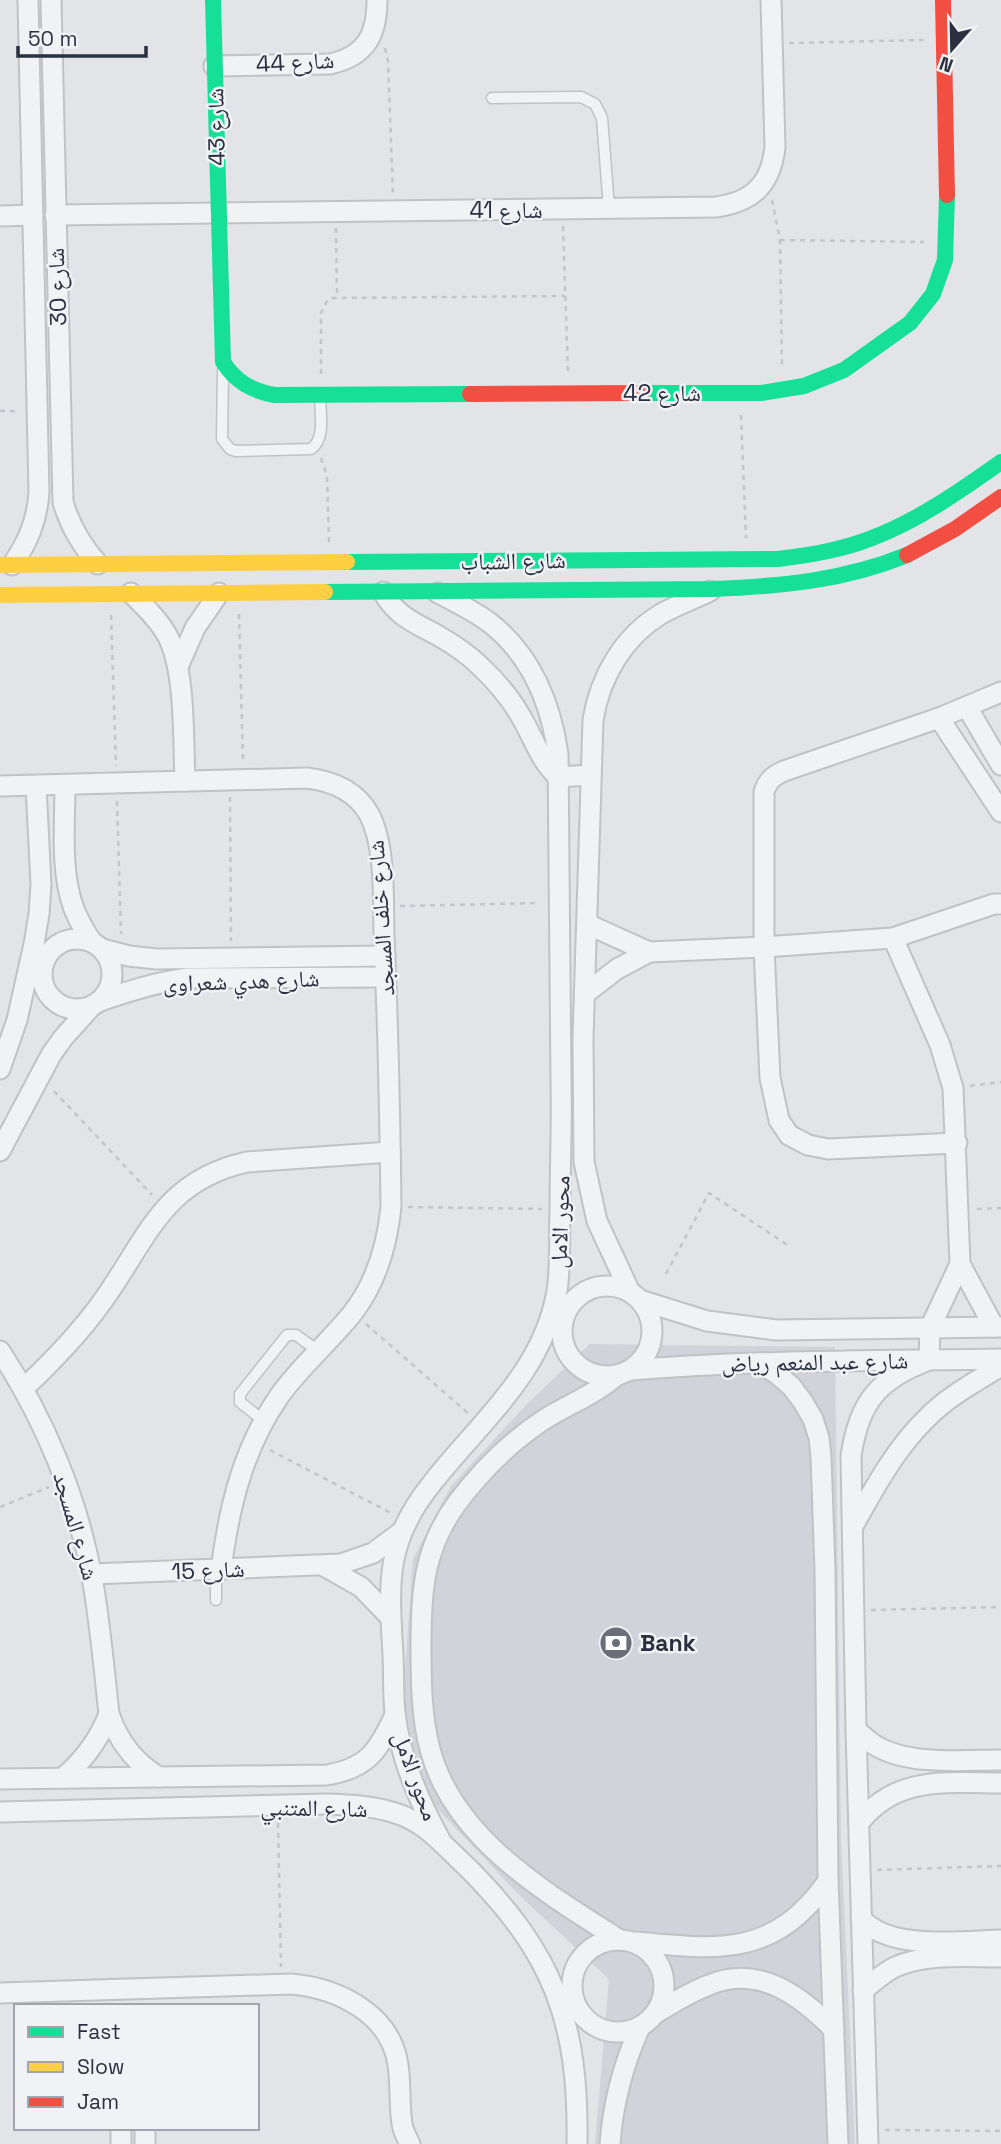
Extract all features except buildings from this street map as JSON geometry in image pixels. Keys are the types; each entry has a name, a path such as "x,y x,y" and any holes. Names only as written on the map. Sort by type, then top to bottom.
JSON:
{"street":[{"name":"شارع 30","path":"6,565 22,551 35,522 39,492 28,0"},
{"name":"شارع 30","path":"51,0 63,502 79,542 98,564"},
{"name":"شارع 43","path":"213,0 218,213"},
{"path":"374,26 377,0"},
{"path":"767,177 775,147 771,0"},
{"name":"شارع 42","path":"223,362 239,382 262,393 320,395 740,393 783,390 844,370 910,323 923,309 937,286 945,260 948,218 943,0"},
{"name":"شارع 44","path":"215,66 330,64 342,61 363,47 374,26"},
{"path":"32,168 55,167"},
{"name":"شارع 41","path":"55,215 716,207 732,205 746,199 767,177"},
{"path":"218,213 223,362"},
{"path":"0,216 33,215"},
{"name":"شارع الشباب","path":"6,565 747,559 807,556 844,548 889,533 939,505 1001,462"},
{"path":"38,464 62,464"},
{"name":"شارع الشباب","path":"0,595 714,589 809,583 864,571 903,557 996,505"},
{"path":"713,559 714,589"},
{"path":"382,562 383,592 388,601 400,615 459,649 496,682 525,723 540,754 558,777 591,775"},
{"name":"محور الامل","path":"635,1296 597,1221 584,1162 583,1038 593,720 597,696 618,654 640,630 661,614 714,589"},
{"name":"محور الامل","path":"437,592 490,622 506,637 532,672 546,701 555,733 558,777 562,1153 560,1267 556,1294 539,1346 510,1394 431,1483 403,1527 390,1581 395,1715 403,1755 411,1777 442,1843"},
{"path":"131,593 157,620 167,635 178,667 185,781"},
{"path":"178,667 195,628 229,593"},
{"path":"957,1143 828,1149 808,1145 789,1135 779,1121 770,1078 764,947 764,792 767,783 784,771 939,718 1001,692"},
{"path":"967,707 1001,765"},
{"path":"939,718 1001,812"},
{"name":"شارع خلف المسجد","path":"0,786 307,778 321,780 348,791 368,813 378,840 385,956 391,1207 389,1228 378,1268 353,1313 281,1394 253,1441 238,1479 219,1570"},
{"path":"65,785 66,873 69,891 74,909 112,966 113,976 107,994 95,1005 80,1010 61,1005 46,992 42,972 50,952 69,940 81,939 97,946"},
{"path":"0,1069 17,1020 34,944 41,884 36,786"},
{"path":"586,993 617,969 649,952 893,937 999,899"},
{"path":"587,924 649,952"},
{"path":"867,2137 851,1457 855,1430 865,1406 882,1385 904,1369 929,1360 930,1328 960,1264 953,1088 940,1045 893,937"},
{"path":"34,944 44,962"},
{"name":"شارع هدي شعراوى","path":"97,946 129,956 156,959 385,956"},
{"name":"شارع هدي شعراوى","path":"0,1151 63,1038 95,1005 153,984 188,978 385,977"},
{"path":"17,1020 46,992"},
{"path":"23,1389 85,1325 165,1208 190,1184 227,1166 247,1162 390,1152"},
{"path":"960,1264 998,1327"},
{"path":"539,1346 563,1324 570,1305 579,1296 604,1286 617,1287 635,1296 648,1311 652,1324 648,1351 640,1362 527,1432 495,1460 444,1523 433,1546 422,1594 421,1659 426,1730 441,1779 468,1822 520,1873 554,1899 626,1941 645,1948 655,1959 662,1972 664,1986 656,2013"},
{"path":"556,1294 563,1324 564,1344 570,1356 590,1373 604,1376 623,1372"},
{"name":"شارع عبد المنعم رياض","path":"635,1296 707,1321 753,1328 796,1330 998,1327"},
{"name":"شارع المسجد","path":"0,1351 40,1420 76,1513 92,1574 109,1714 118,1736 132,1755 159,1777"},
{"name":"شارع عبد المنعم رياض","path":"623,1372 694,1365 1001,1359"},
{"path":"759,1363 792,1387 808,1411 819,1438 821,1457 825,1570 828,1881 838,2144"},
{"path":"852,1527 895,1456 925,1419 957,1393 1001,1366"},
{"name":"شارع 15","path":"92,1574 324,1566 358,1560 373,1553 403,1527"},
{"path":"324,1566 360,1587 390,1617"},
{"path":"825,1570 852,1569"},
{"path":"393,1662 421,1659"},
{"path":"63,1778 86,1756 109,1714"},
{"name":"شارع المتنبي","path":"0,1779 327,1775 349,1770 369,1759 384,1738 395,1715"},
{"path":"856,1730 874,1745 906,1756 940,1760 998,1757"},
{"path":"939,1783 940,1760"},
{"path":"327,1775 327,1804"},
{"path":"859,1823 870,1808 892,1794 917,1785 1001,1783"},
{"name":"شارع المتنبي","path":"0,1812 327,1804 370,1807 392,1812 424,1827 502,1904 544,1966 563,2011 574,2058 577,2144"},
{"path":"828,1881 813,1902 794,1920 761,1939 723,1947 626,1941 607,1941 595,1946 576,1964 572,1990 575,2003 590,2023 615,2032 640,2027 656,2013 711,1984 728,1979 762,1981 793,1994 834,2030"},
{"path":"861,1918 868,1926 920,1950 1000,1953"},
{"path":"863,1990 920,1950"},
{"path":"544,1966 572,1977"},
{"path":"1,1992 143,1997 281,1984 308,1985 340,1995 354,2003 388,2035 398,2062 402,2138"},
{"path":"574,2058 590,2023"},
{"path":"610,2144 622,2075 640,2027"},
{"path":"837,2079 866,2078"}],"lane":[{"path":"492,98 581,97 595,104 602,118 609,208"},
{"path":"223,362 222,439 230,449 311,449 320,435 320,395"},
{"path":"264,1421 240,1402 240,1394 247,1384 287,1335 296,1335 318,1351"},
{"path":"216,1600 219,1570"}],"path":[{"path":"374,26 382,37 388,61 393,211"},
{"path":"772,43 943,39"},
{"path":"767,177 780,240 783,390"},
{"path":"563,209 568,394"},
{"path":"336,212 337,298"},
{"path":"780,240 947,242"},
{"path":"320,395 321,313 327,301 337,298 565,296"},
{"path":"740,393 747,559"},
{"path":"315,446 327,476 330,562"},
{"path":"229,593 237,779 231,958"},
{"path":"383,906 559,902"},
{"path":"40,1076 165,1208"},
{"path":"953,1088 1001,1082"},
{"path":"666,1275 709,1193 789,1246"},
{"path":"391,1207 559,1209"},
{"path":"959,1210 1001,1208"},
{"path":"353,1313 482,1426"},
{"path":"253,1441 403,1527"},
{"path":"0,1507 65,1481"},
{"path":"853,1611 1001,1607"},
{"path":"277,1806 281,1984"},
{"path":"860,1870 1001,1866"},
{"path":"867,2137 1001,2132"}],"shaded area":[{"path":"590,1344 835,1347 841,1838 855,2144 595,2144 609,1979 519,1895 432,1803 424,1801 403,1699 413,1559 451,1486 527,1404"}],"traffic: fast":[{"path":"213,0 223,362 233,375 245,384 275,395 470,394"},
{"path":"642,393 761,393 804,386 844,370 910,323 933,294 945,260 947,195"},
{"path":"347,562 778,559 802,556 849,546 906,523 1001,462"},
{"path":"325,592 739,588 812,581 859,571 907,555"}],"traffic: slow":[{"path":"0,565 347,562"},
{"path":"0,595 325,592"}],"traffic: jam":[{"path":"943,0 947,195"},
{"path":"470,394 642,393"},
{"path":"907,555 955,529 1001,497"}],"place":[{"name":"Bank","path":"616,1643"}]}
